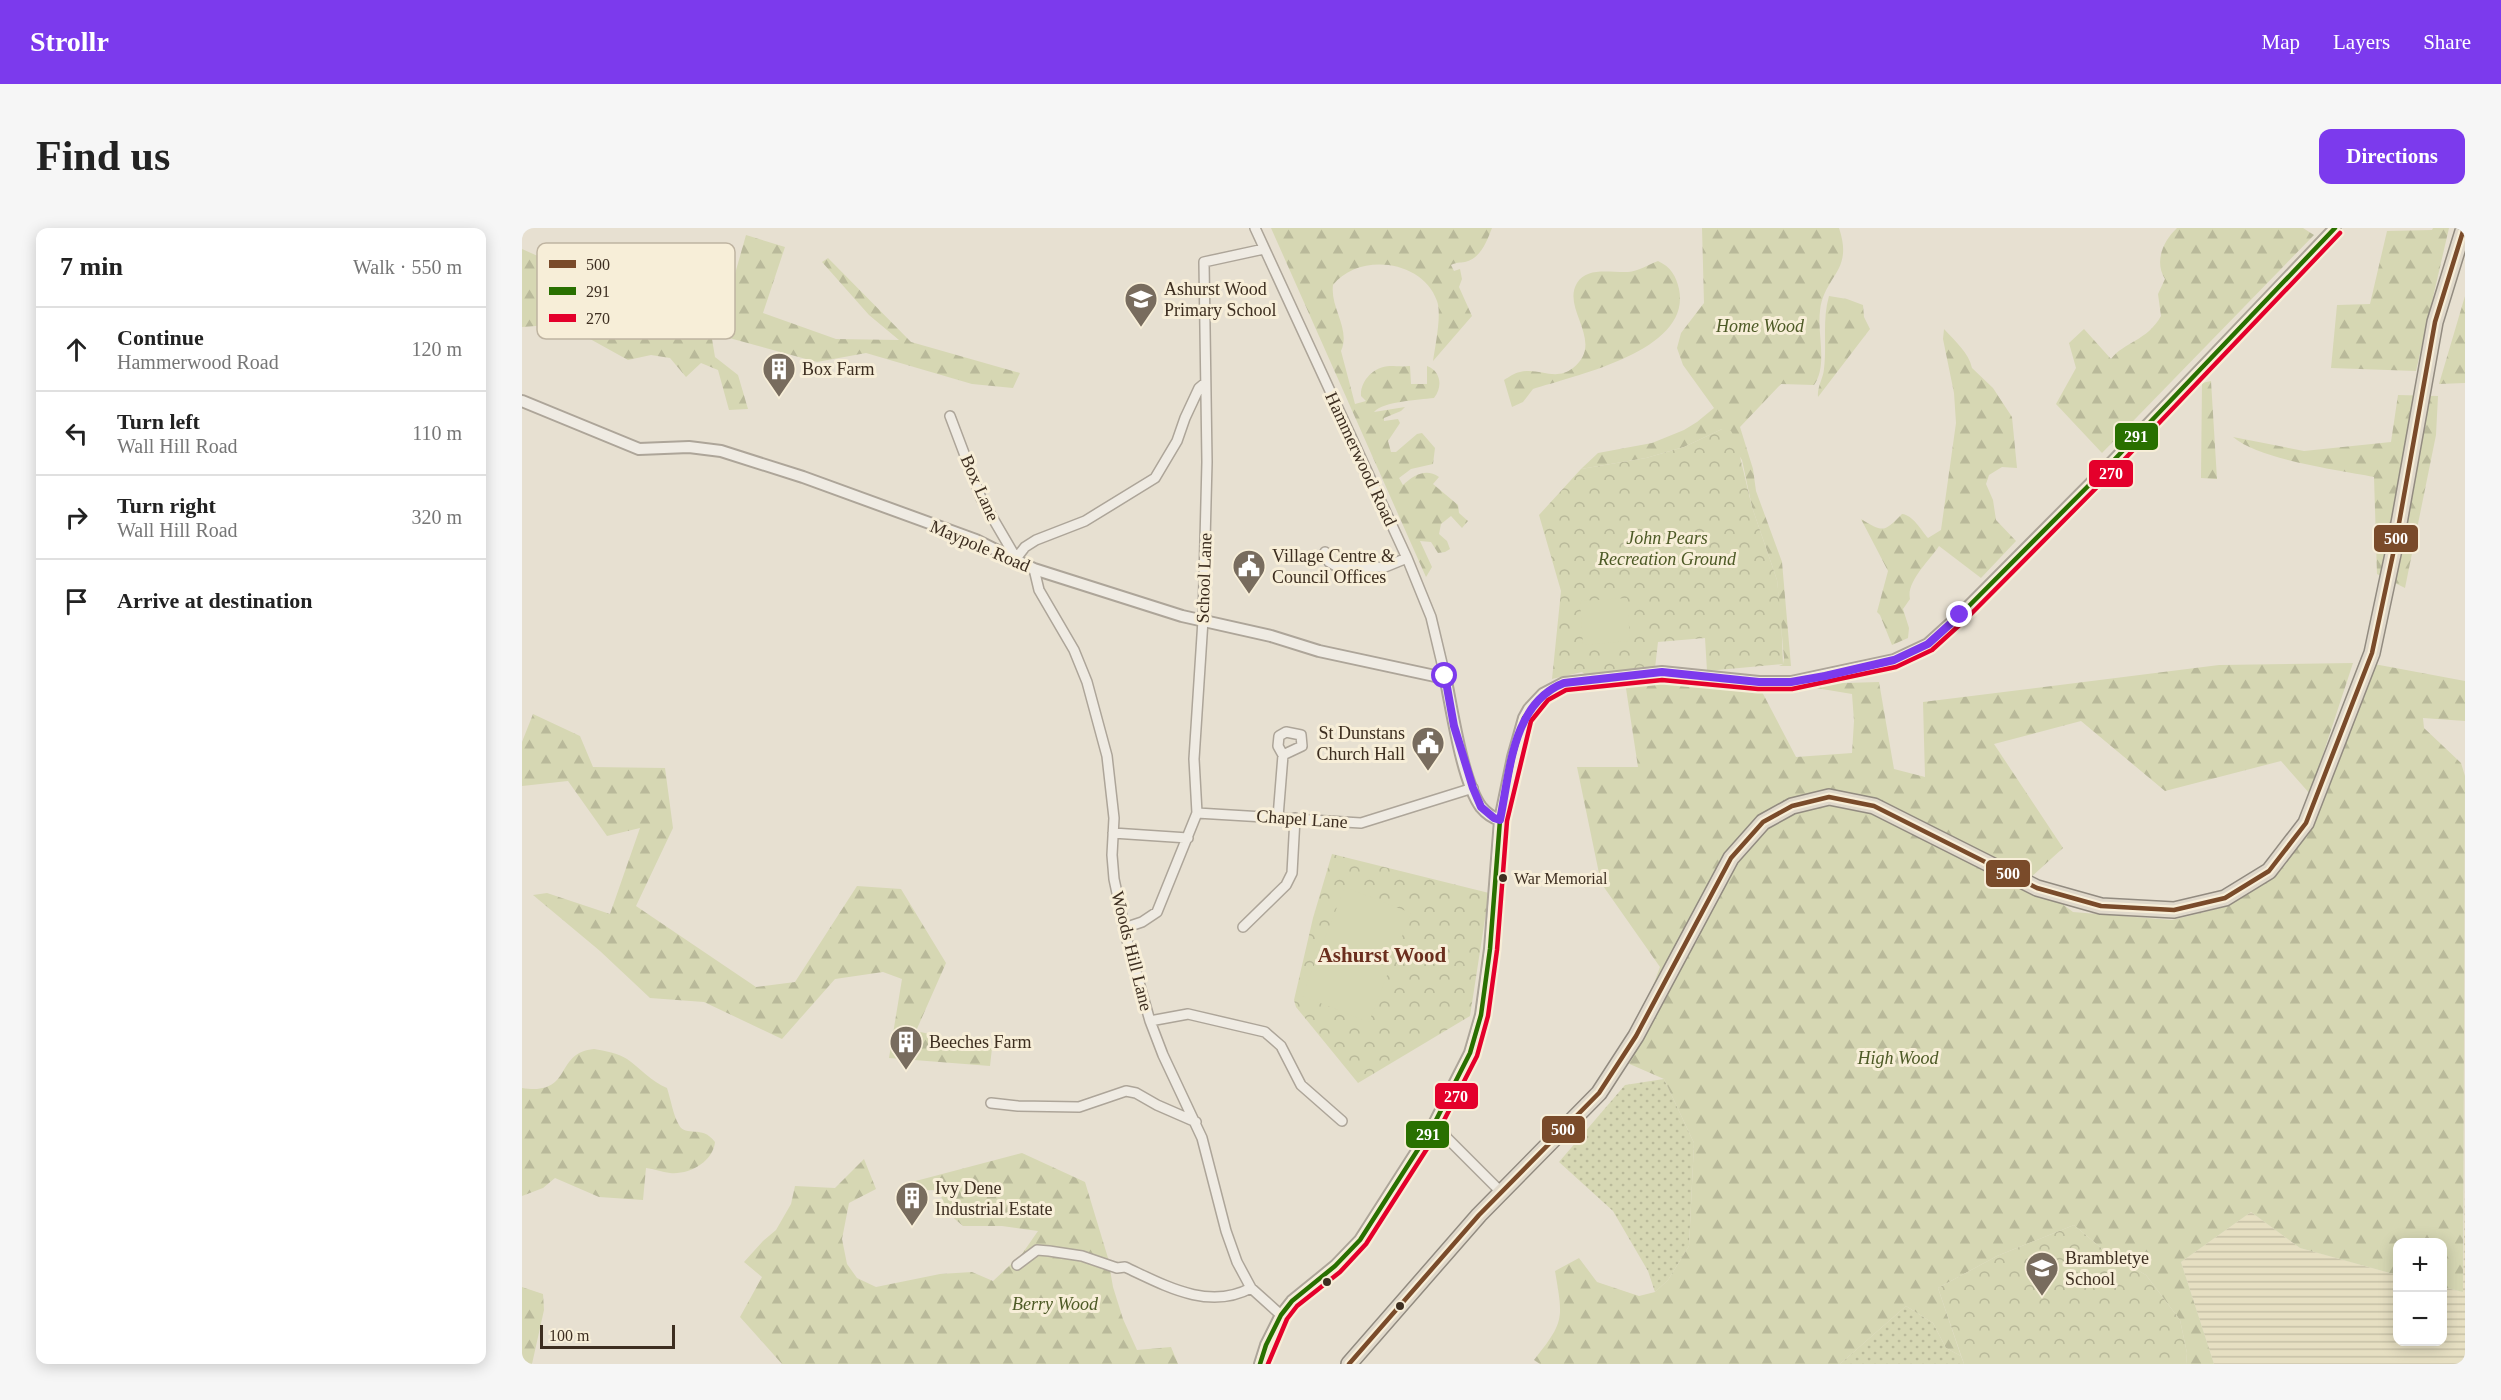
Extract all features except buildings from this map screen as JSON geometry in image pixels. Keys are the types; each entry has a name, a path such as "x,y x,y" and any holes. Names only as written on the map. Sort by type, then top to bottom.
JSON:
{"highway":[{"path":"1349,1364 1501,1192 1599,1093 1636,1036 1731,858 1763,822 1792,806 1829,797 1874,806 2037,888 2101,906 2174,910 2225,898 2269,871 2306,823 2372,653 2396,540 2435,322 2464,228"}],"street":[{"name":"Hammerwood Road","path":"1255,228 1407,558 1431,617 1454,726 1473,788 1481,807 1500,820"},
{"path":"1260,1364 1266,1345 1281,1315 1292,1301 1335,1266 1360,1240 1440,1113 1470,1053 1481,1015 1490,949 1500,820 1513,757 1524,718 1529,709 1552,688 1564,683 1662,672 1759,682 1791,682 1894,660 1928,644 1960,615 2114,460 2335,228"},
{"name":"School Lane","path":"1124,928 1142,922 1157,912 1197,813 1194,759 1203,620 1207,462 1204,262 1264,249"},
{"path":"1015,559 1025,547 1036,540 1085,521 1155,478 1177,441 1199,388 1205,383"},
{"name":"Maypole Road","path":"522,401 639,449 689,447 721,451 802,477 976,540 1034,569 1203,620 1271,636 1319,651 1435,676 1445,676"},
{"name":"Box Lane","path":"950,416 981,498 1015,559"},
{"path":"1325,552 1329,562 1339,568 1385,567 1407,558"},
{"name":"Woods Hill Lane","path":"1034,569 1039,590 1074,650 1087,682 1108,762 1114,818 1114,879 1124,928 1150,1021 1163,1055 1196,1122 1211,1166 1226,1231 1237,1262 1251,1288 1281,1315"},
{"path":"1278,818 1283,754"},
{"name":"Chapel Lane","path":"1197,813 1361,823 1473,788"},
{"path":"1243,927 1286,885 1292,873 1295,818"},
{"path":"1113,833 1188,838"},
{"path":"1150,1021 1188,1014 1265,1032 1281,1046 1301,1085 1342,1121"},
{"path":"991,1103 1079,1107 1126,1091 1196,1122"},
{"path":"1440,1113 1446,1137 1501,1192"},
{"path":"1426,1136 1446,1137"},
{"path":"1017,1265 1038,1251 1049,1251 1082,1256 1117,1268 1125,1267 1188,1295 1205,1297 1239,1294 1251,1288"}],"shaded area":[{"path":"2465,1188 2465,1364 2214,1364 2181,1262 2251,1212 2300,1248 2393,1274 2393,1346 2447,1346 2447,1288 2463,1292"}],"green space":[{"path":"1271,228 1492,228 1483,248 1475,257 1451,265 1454,271 1460,269 1462,279 1459,287 1472,316 1433,361 1438,331 1437,301 1430,287 1418,277 1405,269 1390,265 1374,265 1358,268 1344,275 1333,285 1334,302 1344,335 1341,351 1355,404 1366,401 1361,396 1361,390 1369,375 1384,367 1410,366 1411,384 1427,384 1427,366 1438,375 1439,389 1434,398 1393,403 1374,412 1405,407 1384,418 1384,421 1398,419 1400,423 1388,441 1391,452 1396,452 1417,434 1422,433 1435,448 1433,464 1411,469 1399,478 1403,485 1420,474 1429,473 1439,477 1433,484 1458,505 1459,513 1468,521 1462,528 1451,516 1441,524 1439,534 1447,541 1450,549 1445,552 1438,553 1431,542 1420,541 1432,567 1426,577"},
{"name":"Home Wood","path":"1702,228 1839,228 1843,243 1841,264 1827,289 1820,311 1821,359 1814,385 1781,384 1740,427 1753,469 1756,491 1782,562 1791,666 1779,666 1783,664 1784,658 1777,580 1752,507 1742,460 1722,429 1684,447 1646,458 1581,469 1598,453 1652,443 1684,430 1714,408 1683,365 1677,348 1681,333 1704,303"},
{"path":"2177,228 2303,228 2314,235 2102,453 2056,404 2076,368 2069,343 2084,329 2111,359 2116,353 2149,331 2161,316 2158,294 2165,279 2160,259 2164,245"},
{"path":"2433,228 2449,228 2416,371 2331,368 2337,305 2370,304 2387,231 2432,230"},
{"path":"746,235 785,247 763,313 836,339 899,340 869,315 822,262 828,258 911,342 1020,373 1013,388 972,384 866,353 817,362 733,339 735,339 735,274"},
{"path":"522,249 537,256 537,326 522,327"},
{"path":"1658,261 1672,272 1679,289 1678,311 1668,329 1650,344 1627,357 1601,368 1533,389 1523,402 1512,407 1504,380 1516,373 1527,371 1560,374 1573,368 1582,358 1585,337 1574,304 1574,293 1581,278 1593,272 1632,271"},
{"path":"1829,296 1863,305 1864,317 1870,329 1818,397 1825,360 1826,314"},
{"path":"2465,296 2465,383 2439,384"},
{"path":"1944,329 1965,352 1972,368 1993,388 2012,417 2017,468 2002,467 1989,475 1986,484 1993,500 1996,520 2016,541 1981,578 1939,546 1911,586 1910,599 1903,609 1909,628 1908,638 1892,645 1877,612 1888,571 1861,519 1875,527 1883,528 1902,514 1913,520 1928,538 1941,530 1956,423 1954,393 1943,339"},
{"path":"590,339 712,339 715,357 738,375 748,409 729,410 718,370 701,363 686,377 670,358 651,355 628,360"},
{"path":"2211,381 2217,479 2201,478 2202,383"},
{"path":"2398,395 2438,396 2436,435 2405,588 2377,574 2374,477 2280,458 2245,445 2233,437 2304,451 2391,442"},
{"name":"John Pears Recreation Ground","path":"1722,429 1731,431 1736,440 1752,507 1777,580 1783,664 1707,671 1705,638 1658,642 1655,668 1588,677 1582,672 1552,679 1561,591 1539,515 1581,469 1646,458 1684,447"},
{"path":"1627,598 1630,641 1583,645 1580,601"},
{"name":"High Wood","path":"2353,663 2310,794 2281,761 2165,791 2081,721 1994,744 2063,848 2029,879 2073,912 2172,920 2225,907 2285,865 2323,803 2374,664 2465,681 2465,721 2423,718 2424,728 2461,763 2465,776 2463,1292 2447,1288 2447,1238 2393,1238 2393,1274 2300,1248 2251,1212 2181,1262 2214,1364 2186,1364 2187,1353 2180,1320 2146,1275 2107,1253 2074,1225 1997,1256 1938,1288 1961,1356 1946,1348 1933,1323 1906,1306 1840,1364 1540,1364 1534,1360 1551,1336 1559,1319 1555,1271 1579,1258 1597,1282 1639,1296 1655,1292 1668,1280 1689,1246 1694,1143 1664,1079 1625,1062 1660,967 1601,883 1577,767 1638,767 1625,682 1687,678 1760,688 1796,757 1852,753 1854,721 1852,694 1810,687 1812,684 1879,682 1894,769 1925,777 1923,702 2219,665"},
{"path":"533,714 580,736 593,767 665,768 673,828 636,906 756,987 795,982 857,886 901,889 946,963 916,1031 992,1048 990,1066 889,1058 902,979 883,972 835,979 782,1039 704,1002 650,998 600,951 533,895 547,893 610,914 640,828 607,836 568,781 522,786 522,742"},
{"path":"1332,854 1489,893 1470,1016 1358,1083 1296,1007 1294,1000 1313,918"},
{"path":"1345,887 1411,913 1369,1022 1302,996"},
{"path":"594,1049 623,1057 667,1088 682,1129 700,1132 715,1142 710,1156 699,1166 685,1172 670,1173 646,1168 643,1200 599,1197 555,1178 543,1188 522,1196 522,1088 538,1089 549,1086 557,1080 573,1058 581,1052"},
{"path":"1664,1079 1694,1143 1689,1246 1668,1280 1655,1292 1648,1271 1613,1211 1559,1162 1625,1085"},
{"name":"Berry Wood","path":"1022,1153 1085,1182 1108,1258 1113,1287 1123,1319 1137,1350 1171,1347 1178,1364 782,1364 740,1317 762,1277 744,1262 776,1230 791,1204 795,1186 835,1188 864,1159 876,1189 849,1203 842,1239 847,1264 857,1278 876,1287 940,1274 972,1272 993,1281 1022,1254 1038,1231 1002,1226 963,1226 949,1214 938,1190 902,1191 908,1183"},
{"name":"Brambletye School","path":"2074,1225 2107,1253 2146,1275 2180,1320 2187,1353 2186,1364 1964,1364 1938,1288 1997,1256"},
{"path":"522,1287 543,1294 544,1310 532,1364 522,1364"},
{"path":"1906,1306 1933,1323 1946,1348 1961,1356 1964,1364 1840,1364"}],"transit line":[{"name":"291","path":"1260,1364 1266,1345 1281,1315 1292,1301 1335,1266 1360,1240 1433,1126 1470,1053 1481,1015 1490,949 1500,820 1524,718 1543,694 1564,683 1662,672 1759,682 1791,682 1894,660 1928,644 1960,615 2114,460 2335,228"},
{"name":"500","path":"1349,1364 1479,1215 1599,1093 1636,1036 1731,858 1763,822 1792,806 1829,797 1874,806 2037,888 2101,906 2174,910 2225,898 2269,871 2306,823 2372,653 2396,540 2435,322 2464,228"},
{"name":"270","path":"1268,1364 1287,1319 1297,1306 1340,1272 1366,1244 1439,1130 1477,1056 1488,1016 1497,950 1507,821 1531,721 1548,700 1566,690 1662,680 1758,689 1792,689 1896,667 1932,650 1965,620 2119,465 2340,233"}],"place":[{"name":"Ashurst Wood Primary School","path":"1141,328"},
{"name":"Box Farm","path":"779,398"},
{"name":"Village Centre & Council Offices","path":"1249,595"},
{"name":"St Dunstans Church Hall","path":"1428,772"},
{"name":"War Memorial","path":"1503,878"},
{"name":"Beeches Farm","path":"906,1071"},
{"name":"Ivy Dene Industrial Estate","path":"912,1227"},
{"name":"Brambletye School","path":"2042,1297"}],"district":[{"name":"Ashurst Wood","path":"1382,955"}],"route":[{"path":"1445,676 1454,726 1473,788 1481,807 1500,820 1524,718 1529,709 1552,688 1564,683 1662,672 1759,682 1791,682 1825,676 1894,660 1928,644 1960,615"}]}
